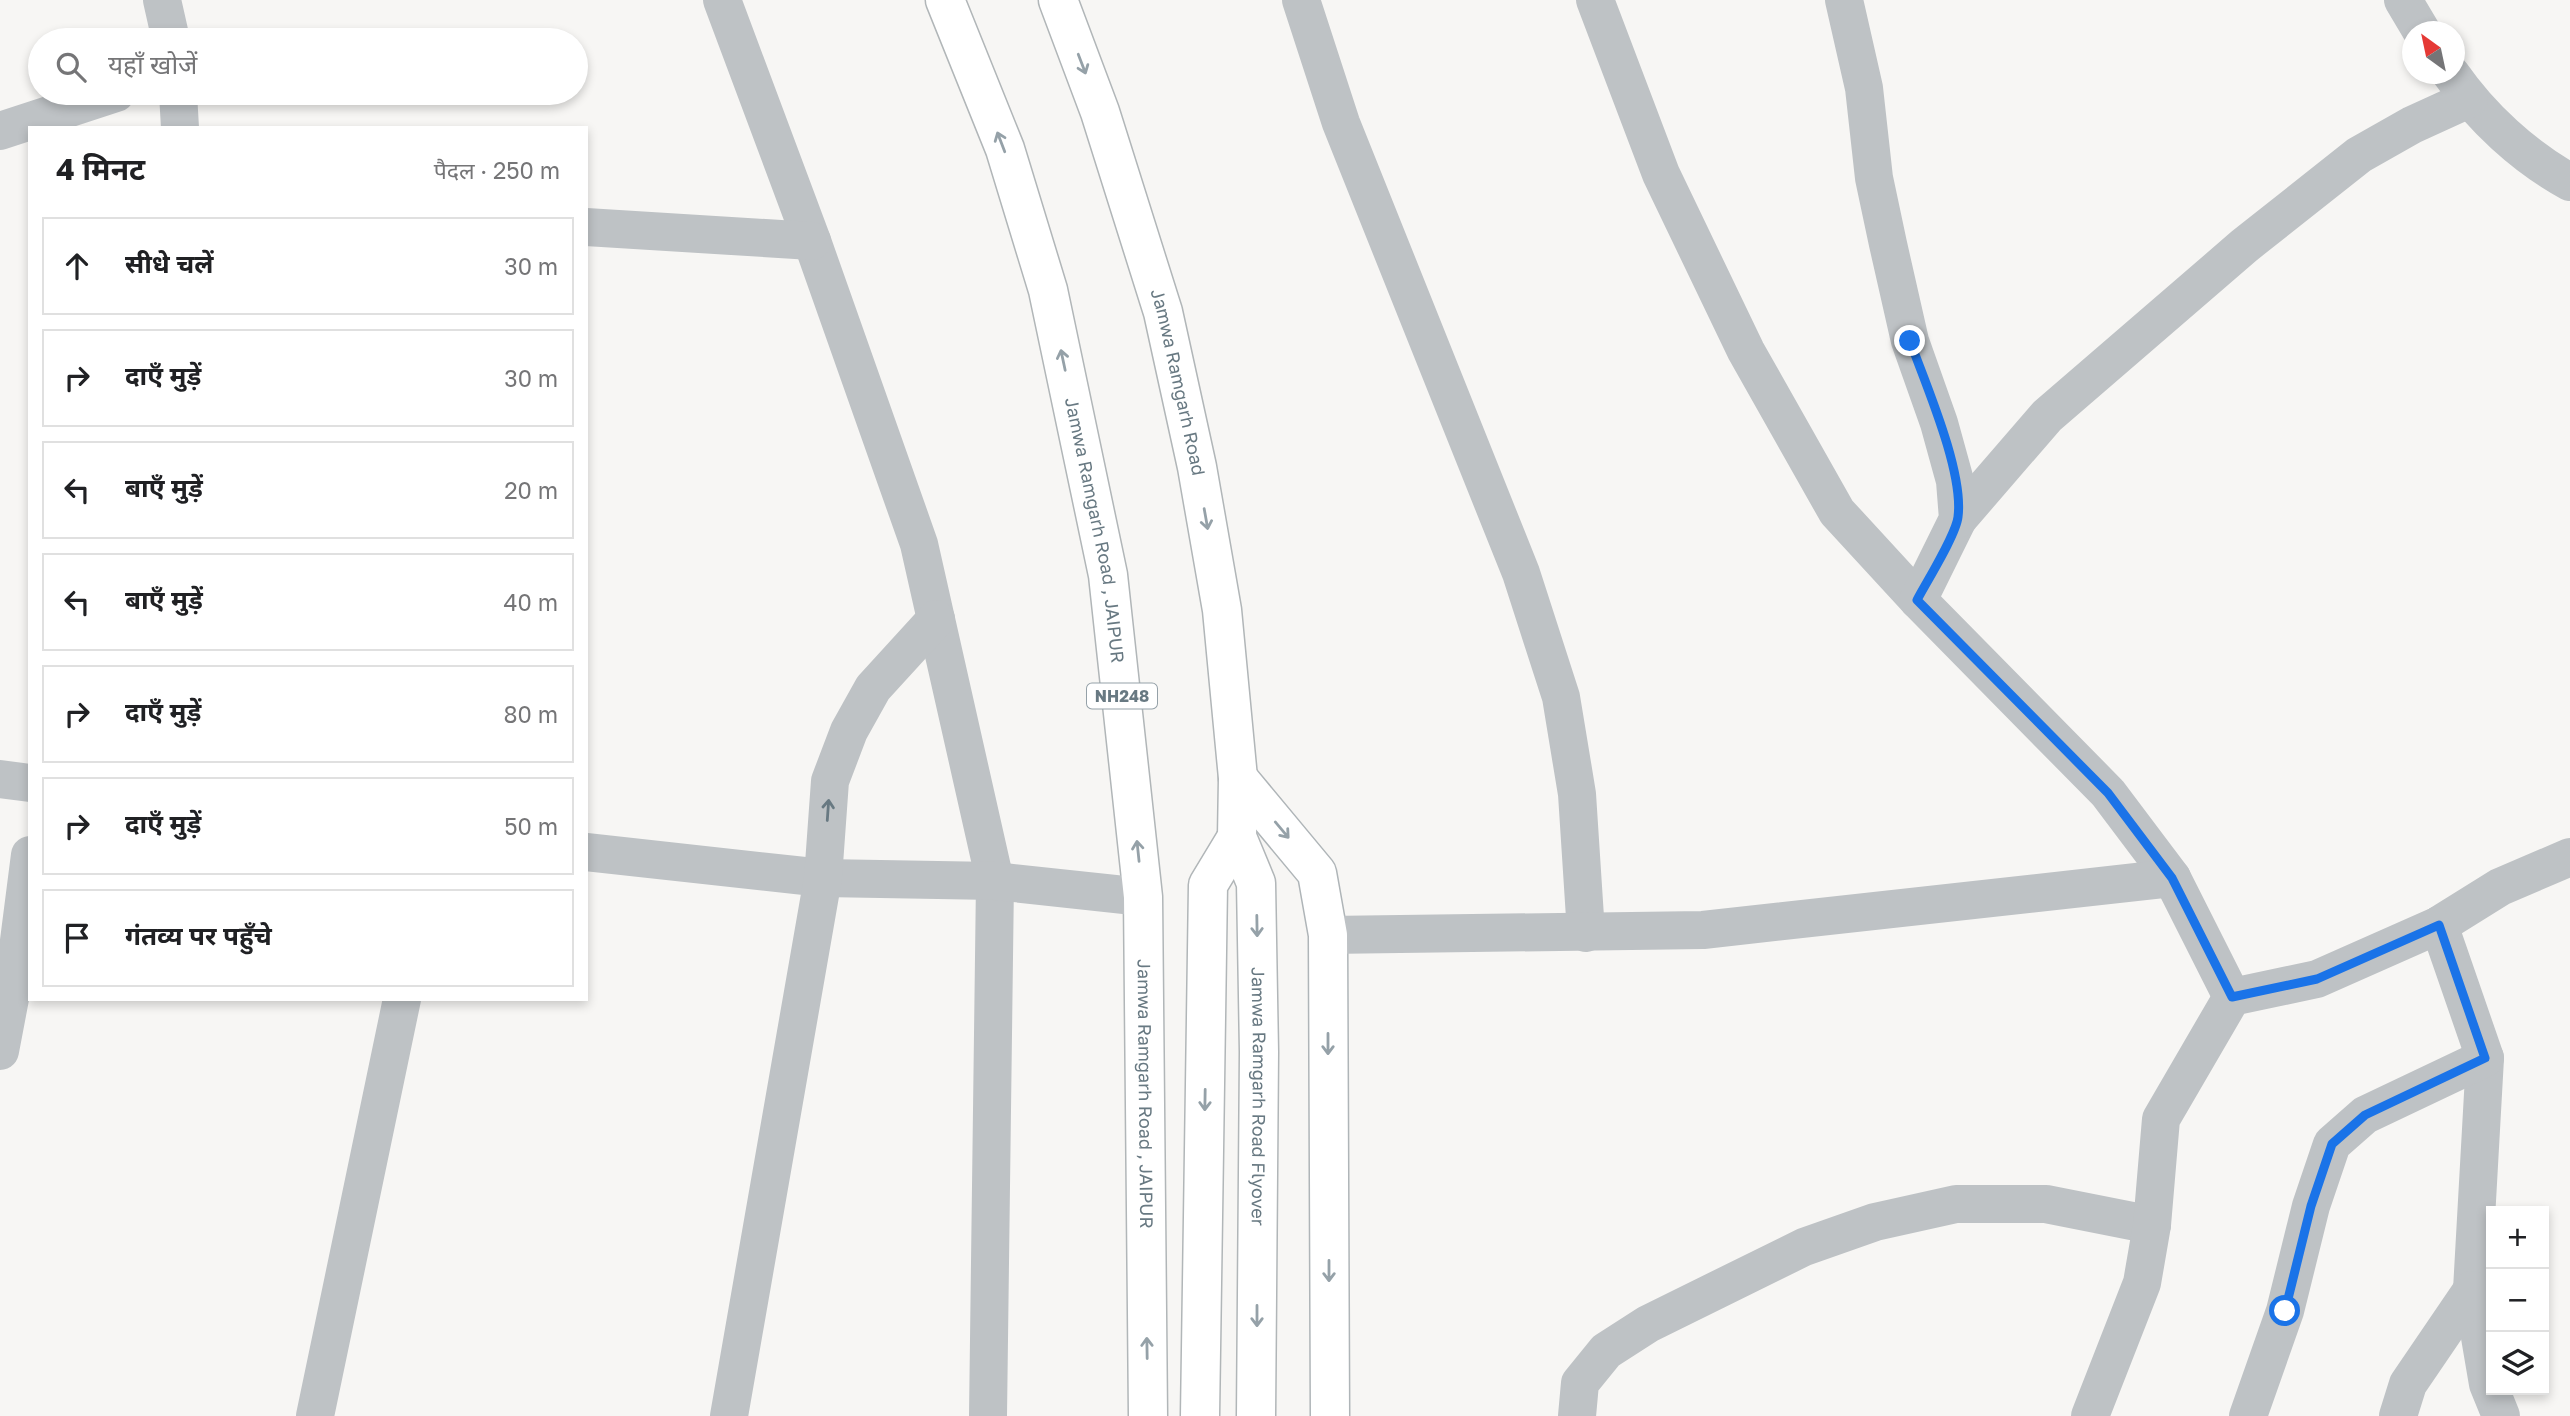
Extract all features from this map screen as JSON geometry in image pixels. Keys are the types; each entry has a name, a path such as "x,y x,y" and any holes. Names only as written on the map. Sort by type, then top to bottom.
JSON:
{"main road":[{"name":"Jamwa Ramgarh Road , JAIPUR","path":"945,0 1005,149 1057,330 1108,575 1143,897 1148,1416"},
{"name":"Jamwa Ramgarh Road","path":"1058,0 1100,112 1163,312 1197,467 1222,610 1238,778"},
{"name":"Jamwa Ramgarh Road Flyover","path":"1238,778 1237,837 1256,883 1259,1052 1256,1416"},
{"path":"1238,778 1317,873 1328,934 1330,1416"},
{"path":"1200,1416 1208,885 1237,837"}],"street":[{"path":"162,0 168,28"},
{"path":"722,0 812,241 919,544 995,881 988,1416"},
{"path":"1301,0 1341,123 1521,573 1562,696 1577,794 1586,933"},
{"path":"1595,0 1661,174 1746,351 1837,512 1917,600 2108,793 2172,878 2232,997"},
{"path":"1844,0 1864,88 1874,178 1888,244 1910,341 1939,423 1955,481 1958,519"},
{"path":"2403,0 2416,21"},
{"path":"1917,600 1958,519 2047,416 2244,246 2359,155 2412,125 2460,86 2506,135 2570,182"},
{"path":"0,131 79,105"},
{"path":"179,105 180,126"},
{"path":"588,227 812,241"},
{"path":"729,1416 824,878 830,781 849,731 873,688 936,619"},
{"path":"0,779 28,783"},
{"path":"588,852 824,878 995,881 1143,897"},
{"path":"2090,1416 2142,1283 2152,1225 2161,1119 2232,997 2317,979 2439,925 2500,887 2570,857"},
{"path":"0,1051 15,972 28,871"},
{"path":"1328,934 1703,930 2172,878"},
{"path":"2439,925 2485,1058 2472,1290 2488,1384 2501,1416"},
{"path":"315,1416 402,1001"},
{"path":"2248,1416 2285,1311 2311,1206 2332,1144 2365,1115 2485,1058"},
{"path":"1577,1416 1580,1383 1606,1351 1648,1324 1804,1247 1875,1222 1956,1204 2033,1204 2152,1225"},
{"path":"2398,1416 2408,1384 2472,1290"}],"route":[{"path":"1910,341 1939,423 1955,481 1958,519 1917,600 2108,793 2172,878 2232,997 2317,979 2439,925 2485,1058 2365,1115 2332,1144 2311,1206 2285,1311"}]}
